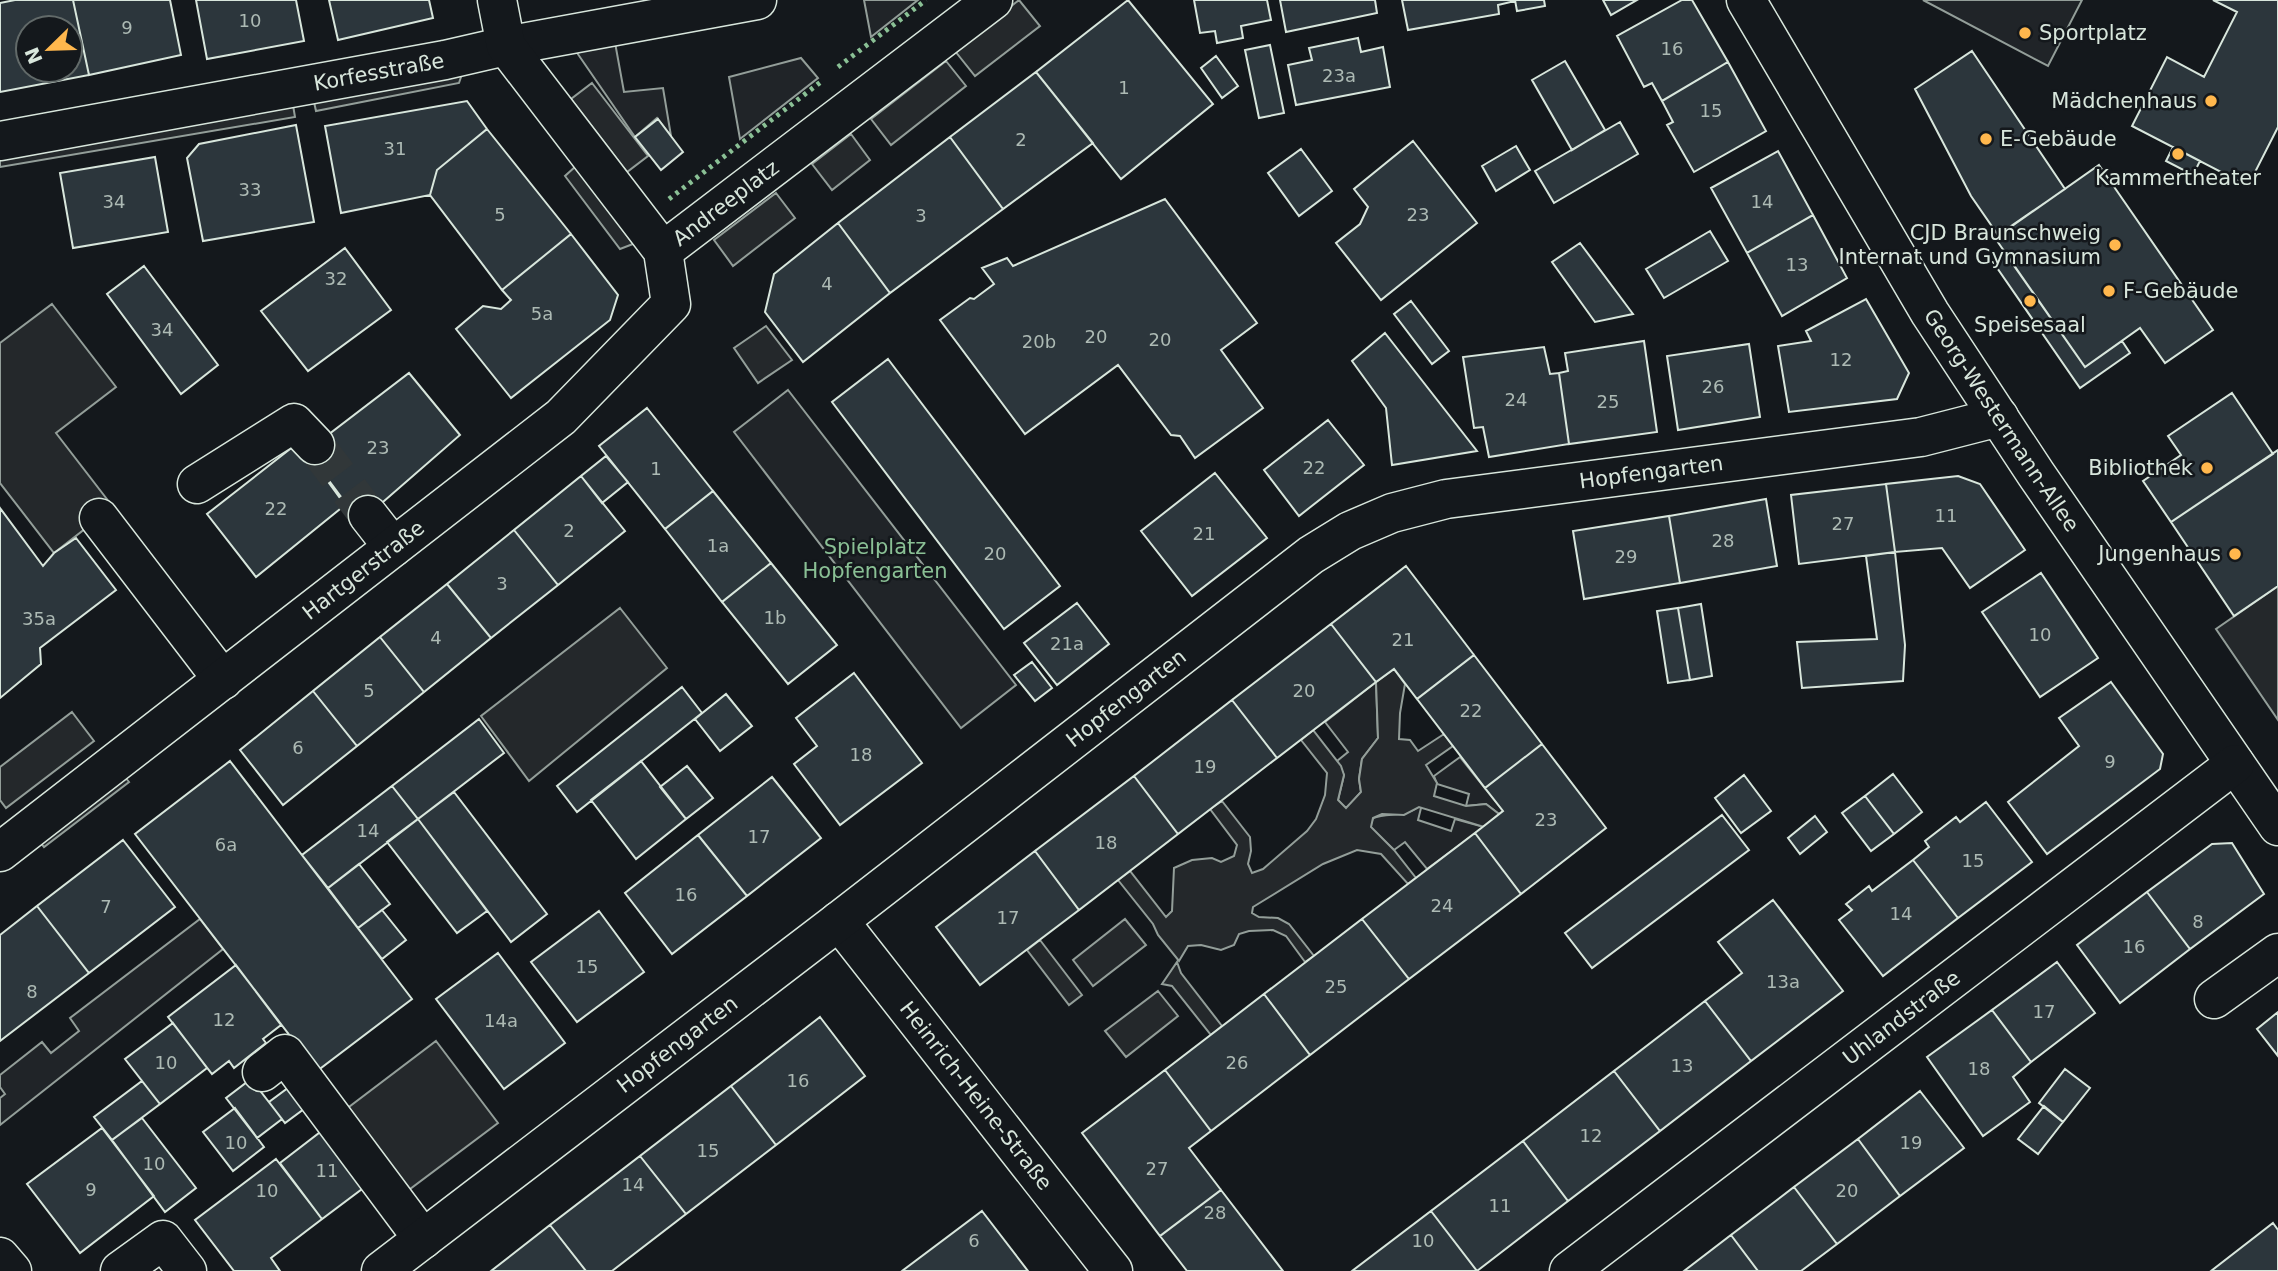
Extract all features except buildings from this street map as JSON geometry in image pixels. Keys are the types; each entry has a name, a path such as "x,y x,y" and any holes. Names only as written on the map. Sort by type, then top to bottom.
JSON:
{"street":[{"path":"497,0 506,46"},
{"name":"Korfesstraße","path":"0,141 757,0"},
{"name":"Andreeplatz","path":"506,46 663,251 993,0"},
{"name":"Georg-Westermann-Allee","path":"1746,0 1930,313 2278,826"},
{"name":"Hartgerstraße","path":"0,852 561,416 671,304 663,251"},
{"name":"Hopfengarten","path":"381,1271 1311,555 1350,531 1381,517 1446,499 1921,438 1999,417"},
{"path":"197,484 294,423 315,445"},
{"path":"368,515 393,547"},
{"path":"99,518 223,680"},
{"name":"Uhlandstraße","path":"1569,1271 2235,764"},
{"name":"Heinrich-Heine-Straße","path":"839,921 1114,1271"},
{"path":"2214,999 2278,953"},
{"path":"262,1072 285,1054 423,1239"},
{"path":"120,1271 163,1240 187,1271"},
{"path":"0,1257 12,1271"}],"green space":[{"path":"864,0 918,0 871,37"},
{"name":"Sportplatz","path":"1923,0 2082,0 2048,66"},
{"path":"614,37 624,92 663,88 671,136 657,118 635,137 573,47"},
{"path":"801,58 818,78 740,139 729,77"},
{"name":"Spielplatz Hopfengarten","path":"788,390 1016,685 961,728 734,432"},
{"path":"1376,682 1378,738 1362,759 1359,779 1361,792 1346,809 1338,800 1344,775 1337,761 1348,752 1325,722"},
{"path":"1460,757 1503,811 1499,814 1486,804 1466,806 1469,794 1437,784 1434,776"},
{"path":"1419,806 1421,808 1418,820 1451,831 1455,819 1484,827 1427,869 1405,842 1394,850 1370,827 1373,818 1408,812"},
{"path":"200,919 223,949 0,1125 0,1098 5,1094 0,1087 0,1075 42,1042 51,1053 79,1031 70,1018"}],"shaded area":[{"path":"1019,0 1040,26 975,76 955,51"},
{"path":"946,61 966,86 891,145 871,119"},
{"path":"465,65 459,83 316,111 312,93"},
{"path":"592,83 648,156 627,172 571,99"},
{"path":"292,99 295,117 0,167 0,151"},
{"path":"851,134 870,160 832,190 812,164"},
{"path":"576,166 633,244 620,249 565,176"},
{"path":"776,193 795,218 733,266 714,240"},
{"path":"52,304 116,387 56,433 113,507 54,553 0,483 0,343"},
{"path":"766,326 792,360 758,383 734,348"},
{"path":"2278,586 2278,720 2216,629"},
{"path":"620,608 667,668 529,781 481,716"},
{"path":"1394,669 1405,684 1399,739 1410,740 1418,751 1444,734 1453,746 1426,765 1437,783 1434,796 1466,806 1486,804 1499,814 1484,827 1419,807 1404,815 1382,814 1373,818 1371,827 1416,878 1408,884 1381,854 1357,850 1323,864 1253,907 1252,913 1259,917 1278,918 1289,924 1314,956 1305,962 1286,936 1273,930 1239,934 1234,945 1221,950 1201,945 1188,946 1179,961 1118,880 1130,871 1166,917 1172,911 1174,868 1192,860 1212,858 1221,862 1234,856 1237,845 1210,809 1222,801 1250,837 1248,864 1252,873 1263,869 1307,831 1316,819 1325,795 1327,773 1301,740 1313,730 1341,766 1344,775 1338,800 1346,808 1361,792 1359,779 1362,759 1378,738 1376,682"},
{"path":"72,712 94,741 6,808 0,800 0,767"},
{"path":"117,767 129,782 44,847 32,832"},
{"path":"1125,919 1146,945 1093,986 1073,960"},
{"path":"1040,940 1082,995 1069,1005 1027,950"},
{"path":"1177,962 1181,973 1222,1026 1211,1035 1172,986 1162,984"},
{"path":"1158,991 1178,1016 1126,1057 1105,1031"},
{"path":"436,1041 498,1123 406,1192 345,1110"}],"tunnel":[{"path":"315,445 368,515"}],"hedge":[{"path":"838,67 926,0"},
{"path":"669,199 822,81"}],"place":[{"name":"Sportplatz","path":"2025,33"},
{"name":"Mädchenhaus","path":"2211,101"},
{"name":"E-Gebäude","path":"1986,139"},
{"name":"Kammertheater","path":"2178,154"},
{"name":"CJD Braunschweig Internat und Gymnasium","path":"2115,245"},
{"name":"F-Gebäude","path":"2109,291"},
{"name":"Speisesaal","path":"2030,301"},
{"name":"Bibliothek","path":"2207,468"},
{"name":"Jungenhaus","path":"2235,554"}]}
